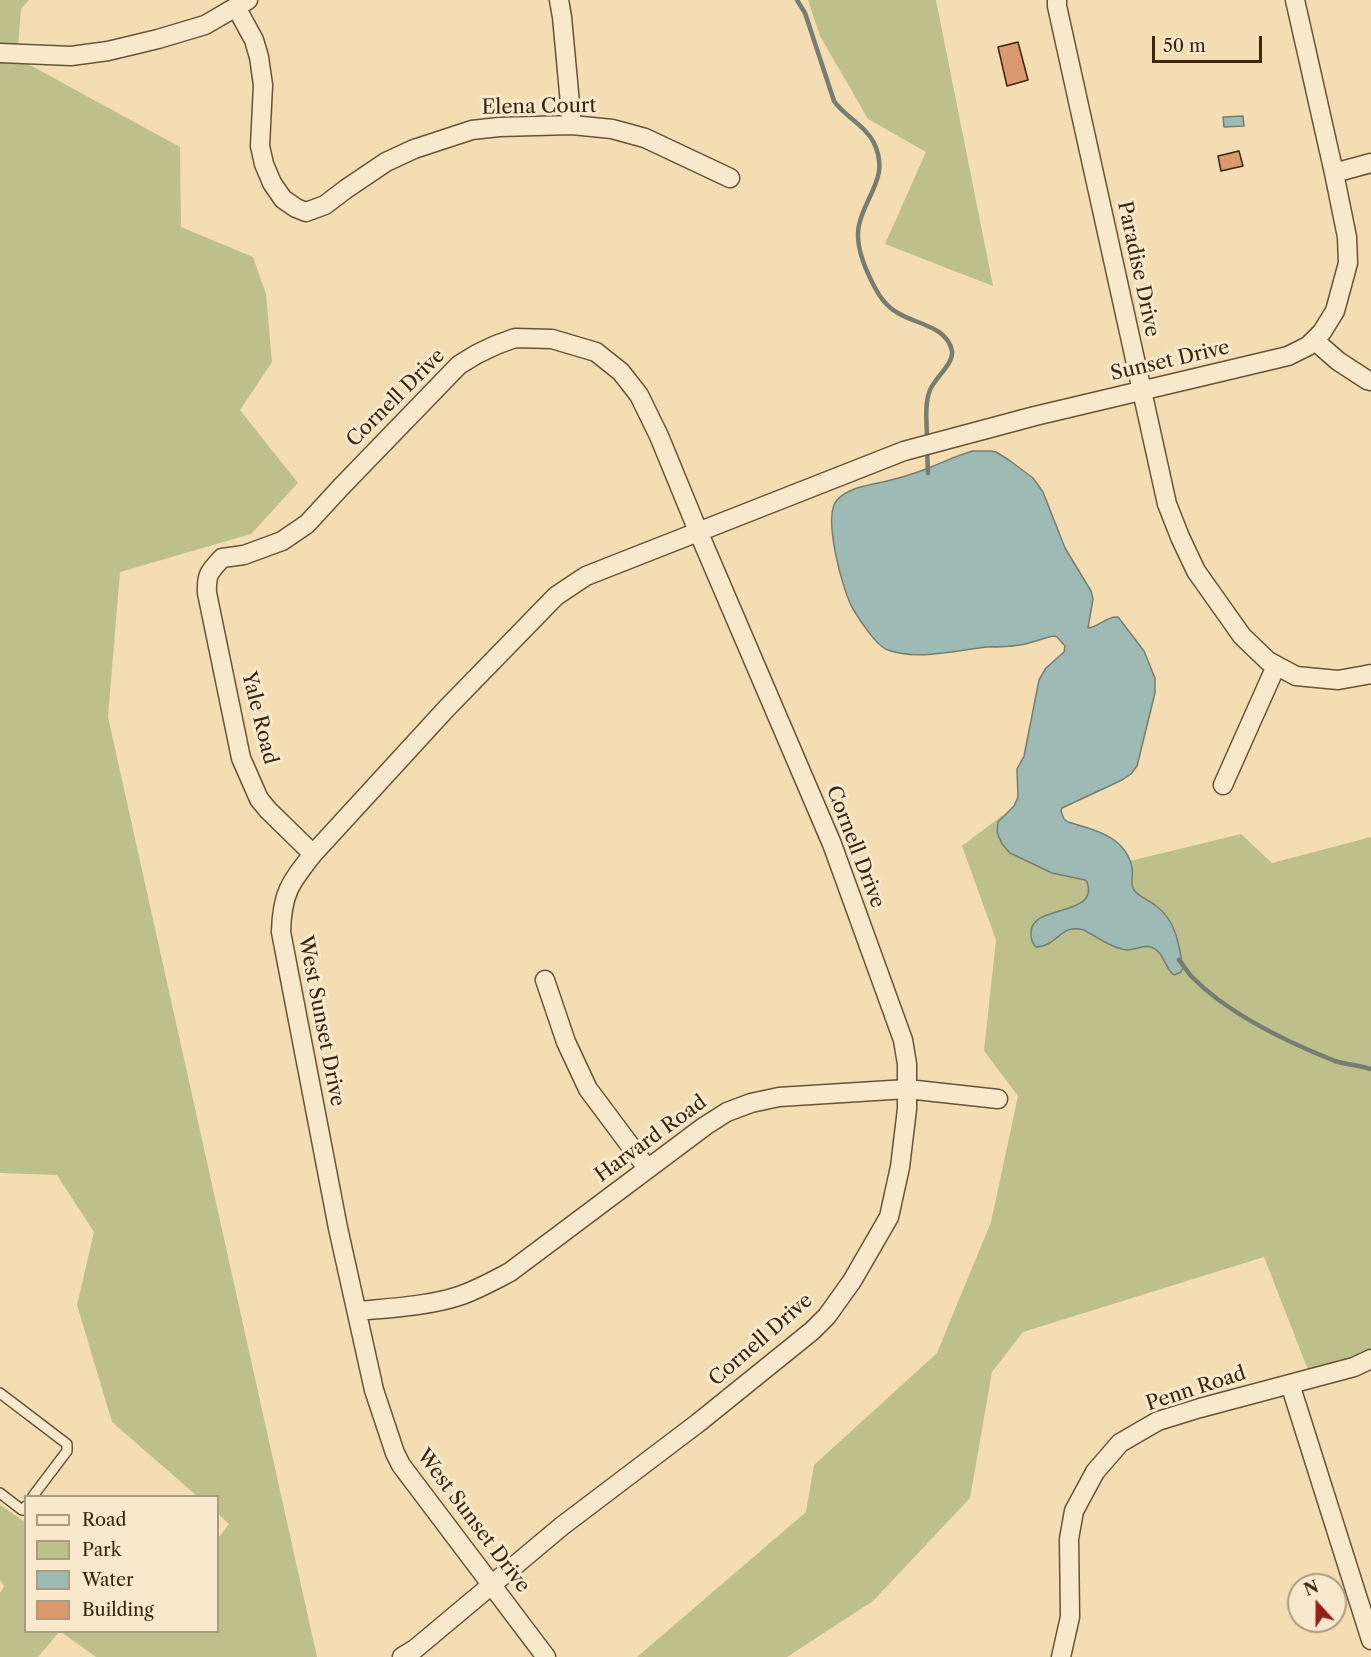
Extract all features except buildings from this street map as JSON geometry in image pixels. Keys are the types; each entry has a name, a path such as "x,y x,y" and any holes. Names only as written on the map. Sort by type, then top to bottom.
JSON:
{"street":[{"path":"559,0 572,125"},
{"name":"Paradise Drive","path":"1057,0 1167,504 1180,537 1196,570 1242,636 1268,662 1296,675 1338,680 1371,674"},
{"name":"Sunset Drive","path":"698,531 904,451 1035,416 1288,356 1308,346 1322,332 1335,311 1348,263 1347,237 1295,0"},
{"path":"0,52 71,56 108,51 205,25 242,3"},
{"name":"Elena Court","path":"242,3 259,57 263,85 260,146 264,164 272,183 283,199 306,212 325,205 386,162 414,149 472,130 499,127 572,125 612,129 645,138 730,178"},
{"path":"1334,173 1371,163"},
{"name":"Cornell Drive","path":"209,572 222,558 244,555 282,541 307,524 459,365 477,354 514,338 552,339 596,352 621,372 639,395 660,436 698,531 832,844 903,1040 907,1064 907,1109 900,1167 889,1217 852,1281 827,1316 812,1331 698,1423 562,1526 402,1657"},
{"path":"1314,340 1338,361 1371,381"},
{"name":"West Sunset Drive","path":"546,1657 394,1453 374,1390 338,1228 289,978 281,932 282,914 285,897 293,879 313,854 446,709 556,596 586,576 698,531"},
{"name":"Yale Road","path":"209,572 207,593 241,758 260,799 268,810 313,854"},
{"path":"1223,785 1276,666"},
{"path":"545,980 566,1042 588,1089 647,1168"},
{"name":"Harvard Road","path":"357,1311 432,1302 457,1297 481,1288 510,1272 705,1125 751,1102 779,1097 907,1089 998,1099"},
{"name":"Penn Road","path":"1061,1657 1070,1617 1069,1539 1074,1511 1095,1472 1120,1443 1158,1421 1354,1368 1371,1359"},
{"path":"1290,1384 1371,1640"}],"lane":[{"path":"0,1393 68,1444 68,1451 35,1495"},
{"path":"0,1493 22,1510 24,1508"}],"green space":[{"path":"0,0 29,0 21,9 17,58 180,147 181,227 253,257 266,294 272,362 240,410 298,483 251,534 120,572 108,717 317,1657 96,1657 62,1633 219,1633 219,1537 229,1524 219,1515 219,1495 196,1495 112,1422 77,1305 94,1232 57,1175 0,1173"},
{"path":"808,0 936,0 993,286 885,244 926,152 868,119 820,36"},
{"path":"1003,815 1130,861 1241,834 1272,863 1371,837 1371,1358 1312,1380 1264,1257 1023,1332 992,1372 970,1498 873,1601 787,1657 637,1657 806,1512 814,1465 937,1353 991,1222 1018,1096 984,1051 996,940 962,846"},
{"path":"0,1505 24,1521 24,1633 58,1633 38,1657 0,1657 0,1593 4,1586 0,1580"}],"water":[{"path":"1243,116 1244,126 1224,127 1223,117"},
{"path":"973,451 996,452 1033,478 1043,492 1065,548 1091,591 1093,599 1088,628 1110,618 1118,617 1144,651 1155,678 1155,693 1137,766 1122,780 1062,808 1061,811 1068,822 1108,836 1123,848 1132,867 1134,890 1163,912 1176,934 1183,968 1181,972 1174,975 1161,955 1152,947 1122,949 1084,930 1069,930 1043,946 1036,947 1032,941 1033,924 1051,913 1083,901 1088,893 1085,880 1052,873 1010,853 1002,844 997,832 998,822 1014,806 1018,797 1017,769 1024,756 1039,680 1046,668 1064,652 1065,646 1054,636 1011,646 924,655 899,653 884,648 864,626 853,609 844,587 833,537 833,509 837,500 858,488 910,475"}],"waterway":[{"path":"797,0 805,13 834,101 870,137 878,155 878,176 862,214 858,232 861,254 869,276 879,295 889,307 937,331 944,336 952,351 950,360 932,385 928,396 927,440"},
{"path":"927,448 928,473"},
{"path":"1179,960 1191,976 1242,1016 1335,1061 1371,1069"}]}
